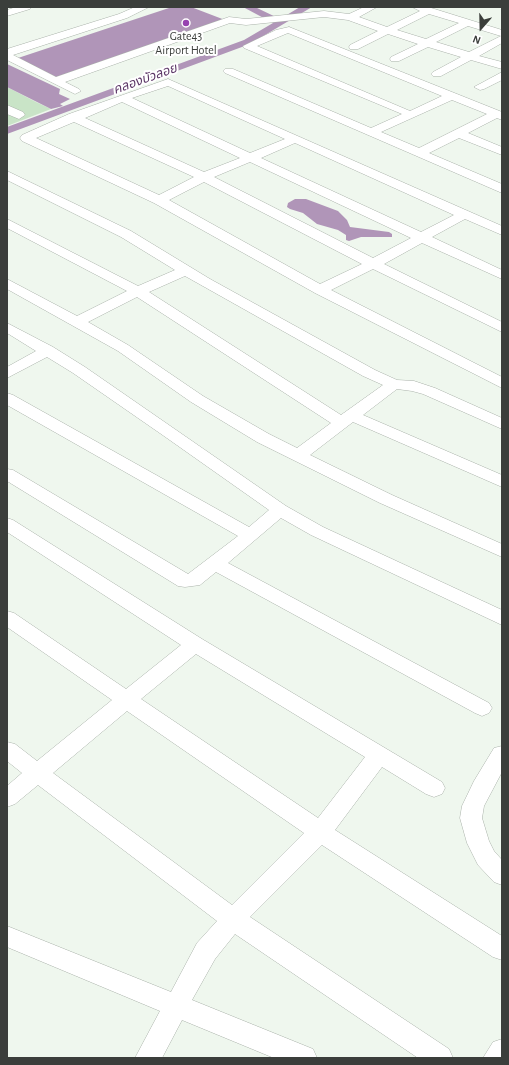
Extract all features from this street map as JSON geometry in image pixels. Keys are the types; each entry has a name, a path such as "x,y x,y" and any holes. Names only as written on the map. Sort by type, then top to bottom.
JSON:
{"street":[{"path":"7,13 26,7"},
{"path":"7,53 123,16 144,7"},
{"path":"350,17 372,7"},
{"path":"354,47 388,31 421,10 502,33"},
{"path":"56,81 229,20 250,22 324,14 350,17 388,31 502,66"},
{"path":"395,59 463,25"},
{"path":"404,111 248,46 280,32 289,30 499,115"},
{"path":"437,74 502,38"},
{"path":"7,56 75,90"},
{"path":"229,71 502,189"},
{"path":"480,87 502,75"},
{"path":"502,231 168,82 122,98 26,138 159,200 320,290 502,383"},
{"path":"371,132 452,96"},
{"path":"122,98 502,275"},
{"path":"7,109 19,115"},
{"path":"419,153 499,115"},
{"path":"73,118 204,177 373,264 502,328"},
{"path":"458,134 502,151"},
{"path":"159,200 204,177 295,139"},
{"path":"10,179 126,234 369,373 394,384 414,386 429,391 502,424"},
{"path":"320,290 423,238 465,214"},
{"path":"7,223 138,291 347,420 502,482"},
{"path":"78,322 138,291 187,270"},
{"path":"7,283 123,348 228,418 297,456 386,499 502,551"},
{"path":"7,327 48,350 170,432 280,510 317,531 502,618"},
{"path":"7,373 48,350"},
{"path":"297,456 394,384"},
{"path":"7,398 250,535"},
{"path":"7,474 181,579 193,580 215,564 280,510"},
{"path":"7,524 195,644 434,788"},
{"path":"215,564 482,708"},
{"path":"7,618 320,832 502,949"},
{"path":"7,798 195,644"},
{"path":"7,750 233,919 440,1058"},
{"path":"502,754 476,797 471,818 473,830 486,858 502,875"},
{"path":"148,1058 206,951 233,919 320,832 379,755"},
{"path":"7,936 304,1058"},
{"path":"496,1058 502,1051"}],"green space":[{"path":"7,87 36,102 51,109 7,126"}],"shaded area":[{"path":"172,7 191,7 225,20 58,79 18,58"},
{"path":"7,64 60,89 59,94 70,99 60,104 63,106 51,109 7,87"},
{"path":"295,199 306,199 338,211 347,220 350,227 389,232 392,234 392,237 361,237 349,241 346,240 346,235 338,230 317,224 303,213 287,207 288,203"}],"waterway":[{"path":"248,7 280,23"},
{"path":"280,23 307,7"},
{"name":"คลองบัวลอย","path":"7,131 247,42 280,23"}],"place":[{"name":"Gate43 Airport Hotel","path":"186,23"}]}
